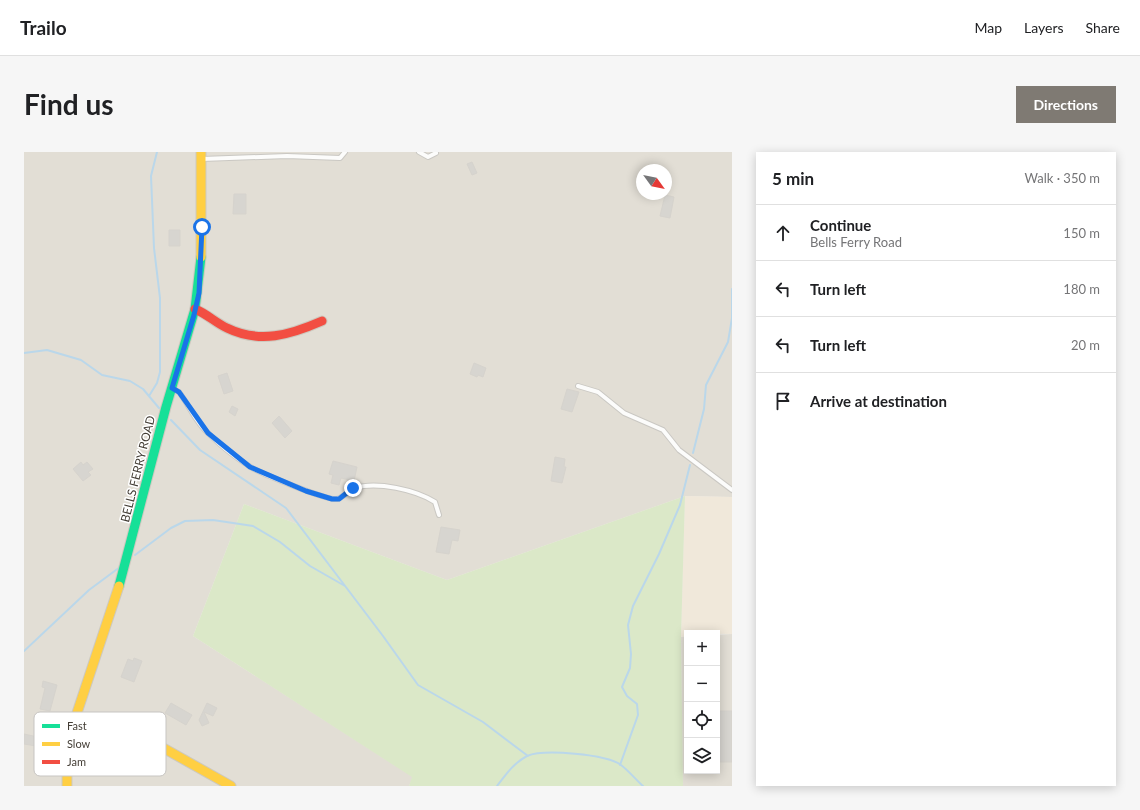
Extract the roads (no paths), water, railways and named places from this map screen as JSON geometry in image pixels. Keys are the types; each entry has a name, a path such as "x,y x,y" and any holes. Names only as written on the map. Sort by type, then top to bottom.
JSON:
{"main road":[{"name":"BELLS FERRY ROAD","path":"77,712 123,576 172,388 199,293 202,248 201,156"},
{"path":"195,309 228,329 251,338 284,336 322,321"},
{"path":"166,749 231,786"}],"lane":[{"path":"201,156 287,156 340,158 345,152"},
{"path":"419,152 428,156 436,153"},
{"path":"578,386 598,392 624,413 663,430 679,450 732,490"},
{"path":"172,388 179,392 208,433 250,467 306,491 332,499 339,499 353,488 363,486 380,486 424,495 435,502 439,515"}],"waterway":[{"path":"149,396 157,383 160,372 160,298 154,248 151,176 157,152"},
{"path":"693,453 704,409 706,385 728,342 732,318 732,289"},
{"path":"24,353 47,350 81,360 102,375 130,381 143,389 159,408"},
{"path":"171,420 200,450 286,508 383,636 418,685 483,722 528,756"},
{"path":"620,765 638,715 637,704 627,696 622,687 630,668 631,654 628,625 633,606 659,554 680,505 690,465"},
{"path":"135,555 171,528 185,521 213,520 253,526 280,542 310,566 345,586"},
{"path":"24,651 89,590 120,567"},
{"path":"497,786 514,765 522,759 535,754 547,753 589,755 613,761 624,767 643,786"}]}
